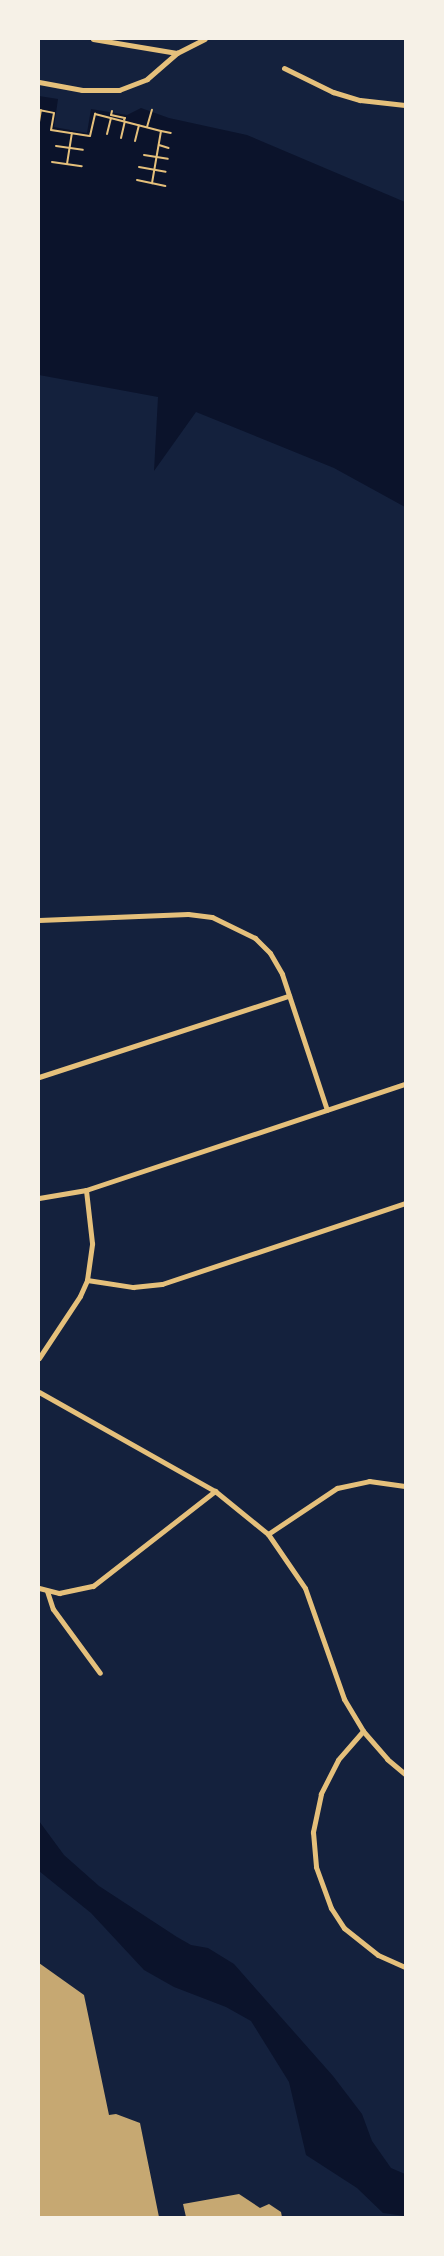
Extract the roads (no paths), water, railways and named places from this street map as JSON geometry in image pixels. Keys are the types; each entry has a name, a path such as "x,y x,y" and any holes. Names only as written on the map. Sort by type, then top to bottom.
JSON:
{"street":[{"path":"93,39 178,53"},
{"path":"39,82 82,90 119,90 147,79 178,53 204,39"},
{"path":"284,68 333,92 360,100 405,105"},
{"path":"39,920 188,914 212,917 235,925 270,953 289,996 327,1110"},
{"path":"39,1077 289,996"},
{"path":"39,1198 86,1190 405,1084"},
{"path":"39,1358 80,1296 87,1280 92,1244 86,1190"},
{"path":"87,1280 133,1288 162,1284 405,1203"},
{"path":"39,1392 215,1491 268,1534 305,1588 322,1630 333,1674 363,1731 387,1759 405,1774"},
{"path":"268,1534 337,1488 370,1481 405,1486"},
{"path":"39,1588 47,1591 67,1592 93,1586 215,1491"},
{"path":"47,1591 53,1609 100,1673"},
{"path":"363,1731 338,1760 320,1794 313,1832 316,1867 331,1908 344,1928 378,1955 405,1968"}],"water":[{"path":"39,96 58,99 54,127 87,133 91,109 127,115 141,108 169,118 247,135 405,202 405,507 334,468 196,412 154,471 158,397 39,375"},
{"path":"39,1821 64,1855 99,1886 177,1937 191,1945 208,1948 234,1964 333,2076 362,2114 372,2141 391,2168 405,2174 405,2216 383,2213 357,2188 306,2155 289,2082 251,2021 226,2007 174,1987 144,1970 91,1913 39,1871"}]}
